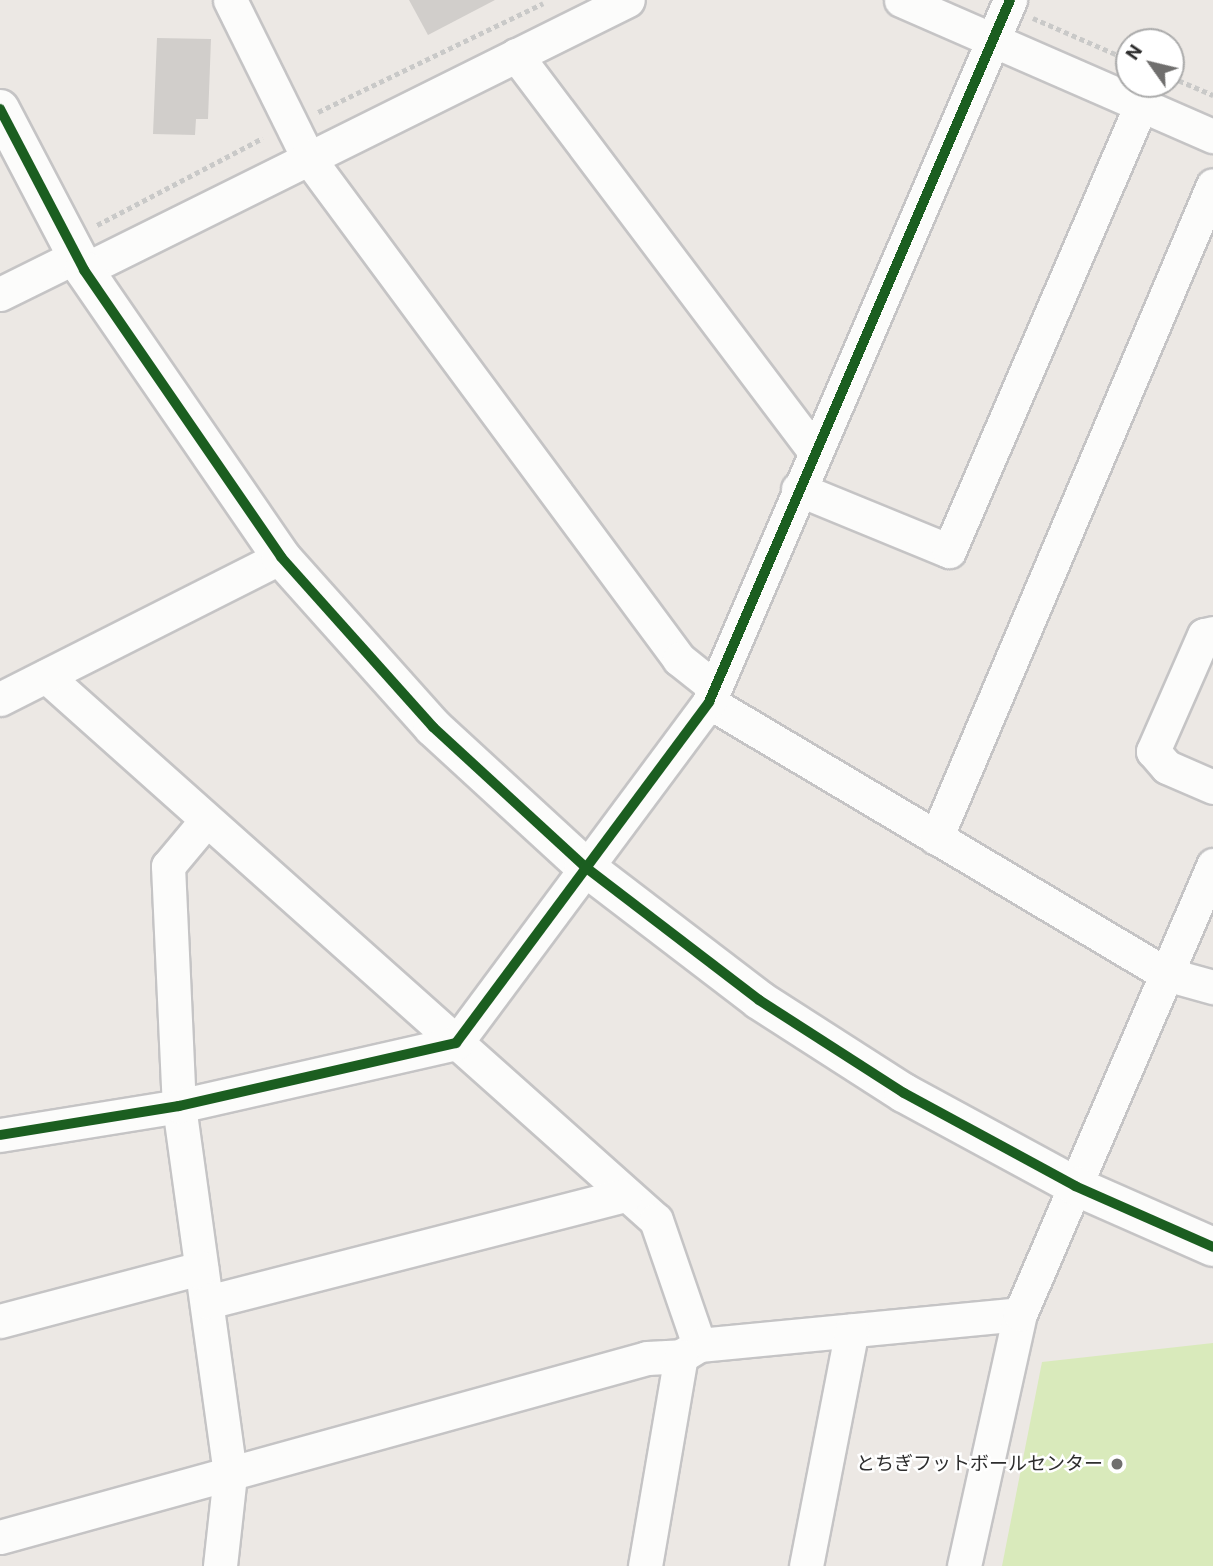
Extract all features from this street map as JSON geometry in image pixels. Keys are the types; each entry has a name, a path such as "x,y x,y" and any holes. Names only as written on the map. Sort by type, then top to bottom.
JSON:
{"street":[{"path":"230,0 307,156 679,659 711,694 936,838 1166,974 1213,987"},
{"path":"0,294 80,263 628,0"},
{"path":"901,0 1213,136"},
{"path":"0,1135 179,1106 456,1043 711,694 1009,2"},
{"path":"516,55 814,452"},
{"path":"798,489 949,551 1141,105"},
{"path":"0,109 80,263 281,557 433,727 584,866 770,1007 904,1093 1074,1186 1213,1247"},
{"path":"936,838 1213,185"},
{"path":"0,699 281,557"},
{"path":"1213,633 1204,635 1153,751 1167,767 1213,787"},
{"path":"46,676 204,823 656,1220 690,1350 645,1566"},
{"path":"204,823 168,866 179,1106 230,1475 220,1566"},
{"path":"964,1566 1020,1314 1213,865"},
{"path":"208,1302 626,1195"},
{"path":"0,1321 201,1268"},
{"path":"0,1538 648,1358 690,1350 852,1330 1020,1314"},
{"path":"806,1566 852,1330"}],"path":[{"path":"1009,2 1115,53"},
{"path":"1185,83 1213,95"}],"green space":[{"name":"とちぎフットボールセンター","path":"1213,1343 1213,1566 1002,1566 1042,1362"}],"building":[{"path":"409,0 495,0 428,35"},
{"path":"157,38 211,39 208,119 196,119 195,135 153,134"}],"cycle path":[{"path":"0,1135 179,1106 456,1043 709,702 1010,0"},
{"path":"0,109 84,270 281,557 433,727 584,866 759,1000 904,1093 1075,1186 1213,1247"}],"place":[{"name":"とちぎフットボールセンター","path":"1117,1464"}]}
